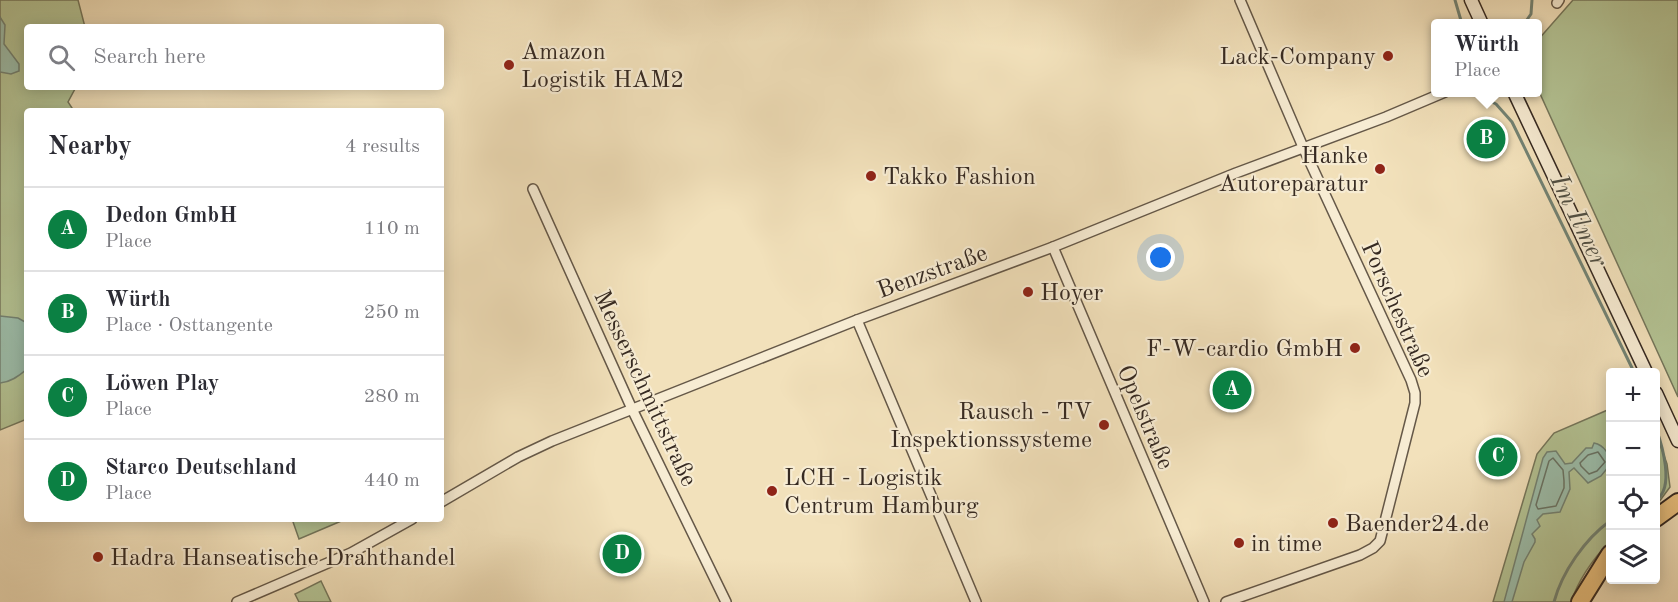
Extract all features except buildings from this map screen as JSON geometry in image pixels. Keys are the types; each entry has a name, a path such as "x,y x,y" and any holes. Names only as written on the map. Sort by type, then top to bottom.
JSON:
{"highway":[{"path":"1660,516 1676,503"},
{"path":"1580,602 1606,561"},
{"path":"1591,602 1595,577"}],"street":[{"name":"Porschestraße","path":"1226,602 1360,555 1372,549 1380,541 1415,403 1411,380 1303,147 1240,0"},
{"path":"1471,0 1480,19"},
{"name":"Benzstraße","path":"444,500 534,448 857,320 1053,247 1435,97"},
{"path":"1516,97 1644,368"},
{"name":"Messerschmittstraße","path":"533,189 632,409 726,602"},
{"name":"Opelstraße","path":"1053,247 1204,602"},
{"path":"857,320 976,602"},
{"path":"1660,402 1678,441"},
{"path":"237,602 351,553 407,522"}],"shaded area":[{"path":"0,0 78,0 84,24 24,24 24,90 74,90 68,102 72,108 24,108 24,420 0,430"},
{"path":"1573,0 1678,0 1678,397 1542,97 1542,35"},
{"path":"1606,411 1606,546 1587,569 1571,602 1493,602 1537,454 1554,433"},
{"path":"1660,444 1667,464 1670,487 1660,501"},
{"path":"293,522 339,522 299,539"},
{"path":"321,581 331,602 299,602 295,594"}],"water":[{"path":"0,17 5,25 4,44 19,64 19,71 11,74 0,72"},
{"path":"0,316 18,318 24,321 24,371 15,378 0,383"},
{"path":"1594,443 1606,451 1606,470 1601,476 1588,483 1574,468 1569,472 1570,489 1560,512 1543,514 1537,520 1540,526 1532,534 1535,542 1524,562 1512,602 1504,602 1543,458 1547,452 1556,451 1565,464 1572,463 1586,448 1592,448"}],"waterway":[{"path":"1455,0 1461,19"},
{"path":"1528,19 1531,14 1532,0"},
{"name":"Im Ilmer","path":"1482,97 1496,104 1512,122 1632,368"},
{"name":"Im Ilmer","path":"1660,442 1666,476 1665,486 1660,496"},
{"name":"Im Ilmer","path":"1554,602 1563,579 1576,557 1606,524"}],"place":[{"name":"Lack-Company","path":"1388,56"},
{"name":"Amazon Logistik HAM2","path":"509,65"},
{"name":"Würth","path":"1486,139"},
{"name":"Hanke Autoreparatur","path":"1380,169"},
{"name":"Takko Fashion","path":"871,176"},
{"name":"Hoyer","path":"1028,292"},
{"name":"F-W-cardio GmbH","path":"1355,348"},
{"name":"Dedon GmbH","path":"1232,390"},
{"name":"Rausch - TV Inspektionssysteme","path":"1104,425"},
{"name":"Löwen Play","path":"1498,457"},
{"name":"LCH - Logistik Centrum Hamburg","path":"772,491"},
{"name":"Baender24.de","path":"1333,523"},
{"name":"in time","path":"1239,543"},
{"name":"Starco Deutschland","path":"622,554"},
{"name":"Hadra Hanseatische Drahthandel","path":"98,557"}]}
